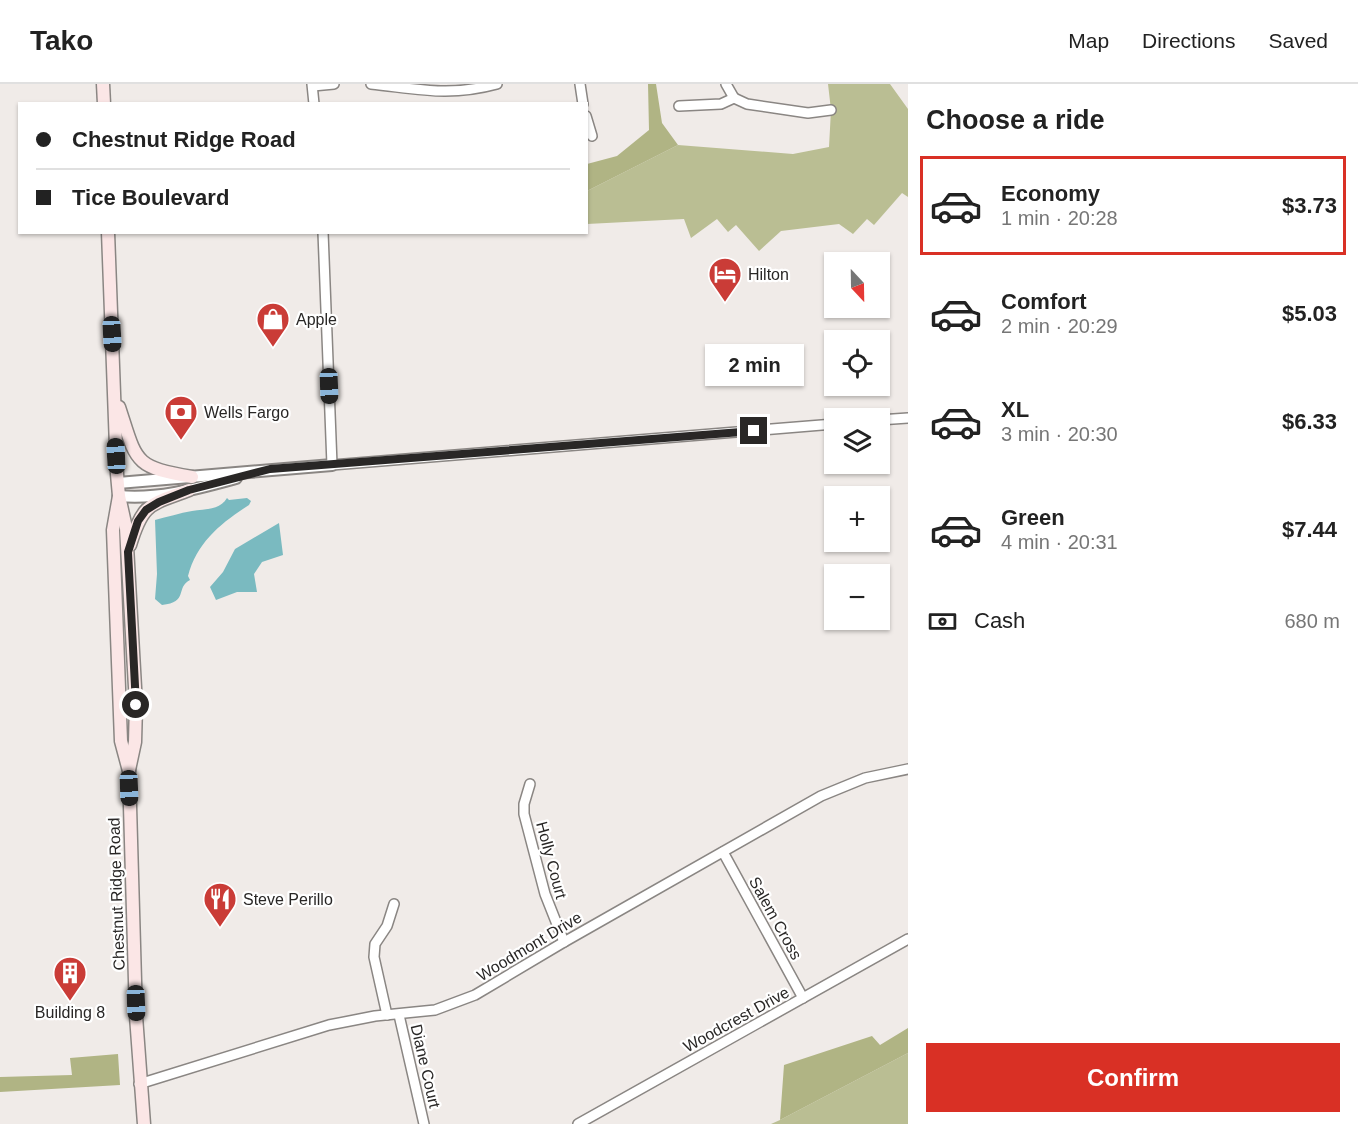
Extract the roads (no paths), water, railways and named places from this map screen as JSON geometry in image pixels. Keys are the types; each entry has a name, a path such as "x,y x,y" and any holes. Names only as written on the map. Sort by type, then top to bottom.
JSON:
{"main road":[{"path":"103,84 104,102"},
{"name":"Chestnut Ridge Road","path":"108,234 118,483 128,552 136,714 135,742 129,771"},
{"path":"115,395 132,447 140,460 159,471 192,477"},
{"path":"128,552 138,521 146,510 189,490"},
{"name":"Chestnut Ridge Road","path":"119,496 113,530 121,741 129,771 140,1084 144,1124"}],"street":[{"path":"314,102 313,85 334,84"},
{"path":"371,84 430,92 450,92 497,84"},
{"path":"580,84 583,102"},
{"path":"726,84 734,98 747,104 808,113 831,110"},
{"path":"679,106 721,104 734,98"},
{"path":"588,123 592,136"},
{"path":"323,234 332,465"},
{"path":"890,419 908,418"},
{"path":"118,483 824,425"},
{"path":"119,496 144,496 189,490 270,469"},
{"name":"Woodmont Drive","path":"140,1084 329,1025 350,1020 435,1010 475,996 564,942 843,786 874,776 908,769"},
{"name":"Holly Court","path":"530,784 524,804 524,814 545,894 564,942"},
{"name":"Salem Cross","path":"723,852 803,998"},
{"path":"387,1015 374,957 375,944 387,926 394,904"},
{"name":"Woodcrest Drive","path":"578,1124 908,939"},
{"name":"Diane Court","path":"399,1015 424,1124"}],"water":[{"path":"227,498 229,500 247,498 251,501 249,505 220,526 204,543 192,564 188,576 190,580 183,587 179,598 162,605 155,599 157,574 155,520 212,508 220,505"},
{"path":"279,523 283,555 262,562 254,574 257,592 237,592 216,600 210,587 223,572 235,549"}],"place":[{"name":"Hilton","path":"725,303"},
{"name":"Apple","path":"273,348"},
{"name":"Wells Fargo","path":"181,441"},
{"name":"Steve Perillo","path":"220,928"},
{"name":"Building 8","path":"70,1002"}]}
